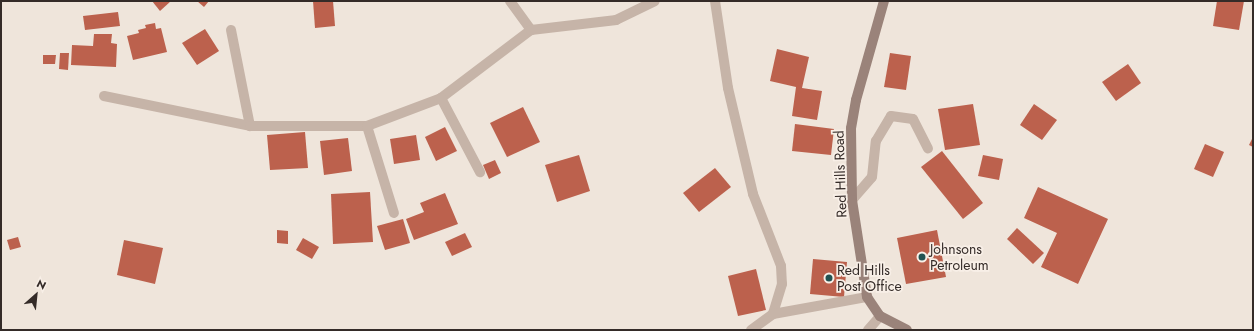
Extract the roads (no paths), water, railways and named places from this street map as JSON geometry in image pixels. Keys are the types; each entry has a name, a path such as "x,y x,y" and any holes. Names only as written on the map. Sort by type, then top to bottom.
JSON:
{"main road":[{"name":"Red Hills Road","path":"884,1 856,100 851,128 852,200 867,296 880,316 907,330"}],"street":[{"path":"510,1 531,30"},
{"path":"104,96 250,126 367,126 441,98 531,30 616,20 655,1"},
{"path":"715,1 728,88 753,194 781,266 782,284 773,314"},
{"path":"231,30 250,126"},
{"path":"441,98 480,172"},
{"path":"852,200 872,177 876,141 891,116 913,119 928,148"},
{"path":"367,126 394,213"},
{"path":"751,330 773,314 867,296"},
{"path":"868,330 880,316"}],"place":[{"name":"Johnsons Petroleum","path":"922,257"},
{"name":"Red Hills Post Office","path":"829,278"}]}
